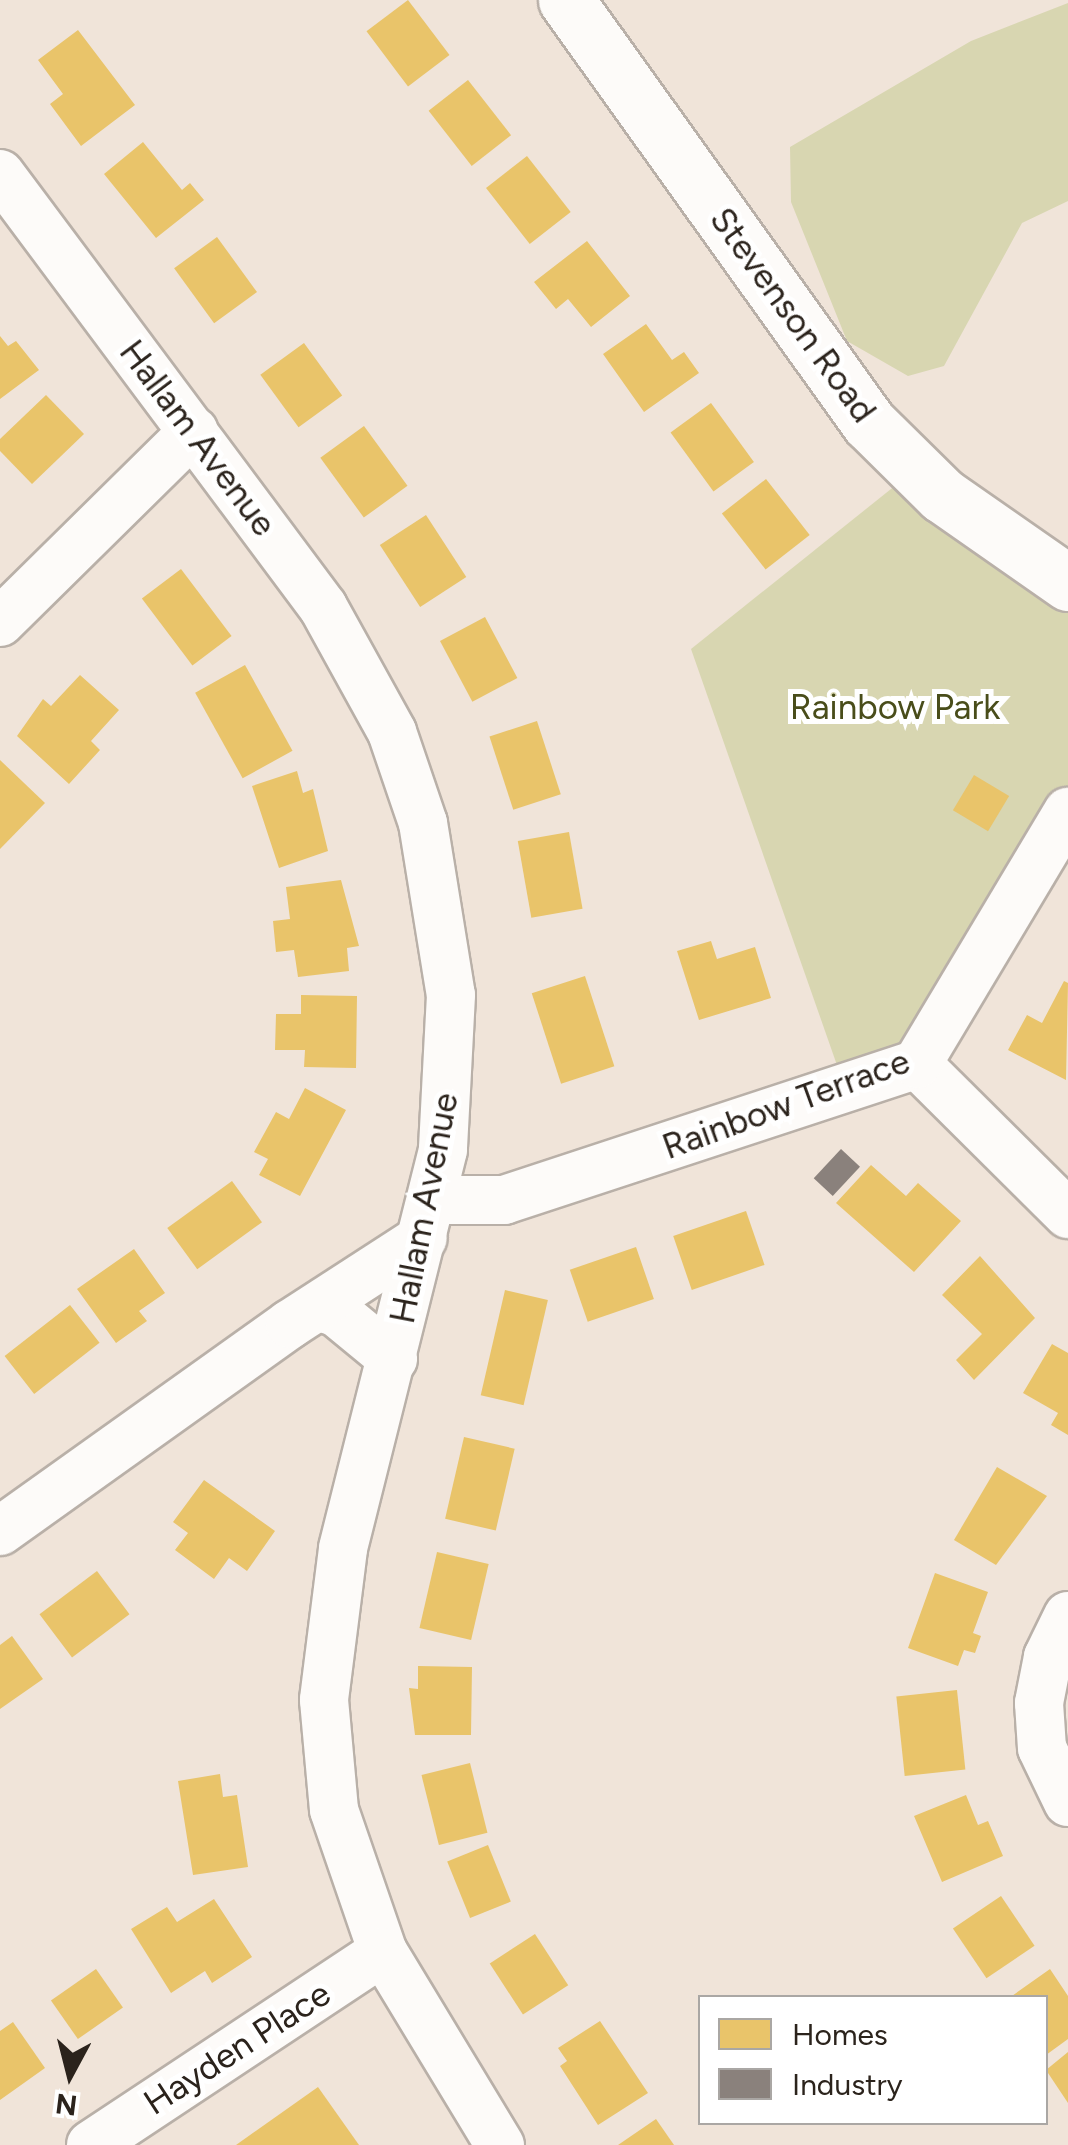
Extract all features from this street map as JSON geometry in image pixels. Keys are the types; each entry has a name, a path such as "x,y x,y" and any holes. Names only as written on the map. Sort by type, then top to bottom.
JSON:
{"main road":[{"name":"Stevenson Road","path":"566,0 869,423 942,495 1068,583"}],"street":[{"name":"Hallam Avenue","path":"0,174 324,606 407,768 436,878 451,995 450,1081 428,1219 343,1549 324,1700 334,1810 383,1952 500,2145"},
{"path":"0,622 194,432"},
{"name":"Rainbow Terrace","path":"428,1219 504,1200 917,1064 1068,812"},
{"path":"917,1064 1068,1214"},
{"path":"0,1531 290,1324 322,1308 428,1219"},
{"path":"322,1308 336,1312 393,1359"},
{"path":"1068,1616 1048,1657 1039,1703 1042,1748 1068,1802"},
{"name":"Hayden Place","path":"90,2145 383,1952"}],"green space":[{"path":"1068,3 1068,201 1022,223 944,366 908,376 847,341 791,202 790,147 971,41"},
{"name":"Rainbow Park","path":"916,469 1068,583 1068,812 917,1064 845,1088 691,649"}],"building: Homes":[{"path":"408,0 450,55 408,86 366,31"},
{"path":"78,30 135,105 81,146 50,104 63,94 38,60"},
{"path":"468,80 511,135 472,166 429,111"},
{"path":"143,142 182,190 190,183 204,200 156,238 104,174"},
{"path":"527,156 571,212 530,244 486,188"},
{"path":"217,237 257,292 214,323 174,268"},
{"path":"587,241 630,296 591,327 568,299 556,309 534,282"},
{"path":"646,324 672,360 684,352 699,373 644,412 603,354"},
{"path":"0,336 8,346 16,341 39,370 0,399"},
{"path":"304,343 342,396 299,427 260,375"},
{"path":"46,395 84,434 32,484 0,451 0,439"},
{"path":"711,403 754,462 713,491 671,432"},
{"path":"364,426 407,486 364,518 320,458"},
{"path":"766,479 810,535 766,569 722,513"},
{"path":"426,515 466,577 420,607 380,545"},
{"path":"181,569 232,636 192,666 142,598"},
{"path":"485,617 517,678 472,702 440,641"},
{"path":"245,665 293,751 243,778 195,693"},
{"path":"80,675 119,710 91,741 100,750 69,784 17,736 43,699 51,706"},
{"path":"537,721 561,794 513,810 489,736"},
{"path":"0,760 45,803 0,849"},
{"path":"297,771 303,793 313,789 328,851 279,868 252,786"},
{"path":"974,775 1009,796 988,831 953,810"},
{"path":"569,832 583,909 531,918 518,841"},
{"path":"341,880 359,946 347,948 349,971 298,977 294,950 276,952 273,921 290,919 286,887"},
{"path":"711,941 717,959 755,947 771,998 699,1020 677,951"},
{"path":"585,976 614,1066 561,1084 532,993"},
{"path":"1064,981 1068,983 1066,1080 1008,1050 1027,1015 1042,1023"},
{"path":"301,995 357,996 356,1068 304,1067 305,1050 275,1050 276,1014 301,1014"},
{"path":"305,1088 346,1110 300,1196 259,1175 268,1159 254,1152 276,1112 289,1119"},
{"path":"871,1165 906,1196 918,1183 961,1221 914,1272 836,1203"},
{"path":"232,1181 262,1222 197,1269 167,1228"},
{"path":"746,1211 765,1265 692,1290 673,1236"},
{"path":"636,1247 654,1299 588,1322 570,1270"},
{"path":"134,1249 165,1293 139,1311 147,1321 116,1343 77,1289"},
{"path":"980,1256 1035,1318 974,1380 956,1360 982,1334 942,1295"},
{"path":"505,1290 548,1300 524,1405 481,1395"},
{"path":"70,1305 100,1343 34,1394 5,1356"},
{"path":"1052,1344 1068,1353 1068,1435 1051,1425 1058,1413 1023,1393"},
{"path":"464,1437 515,1449 496,1531 445,1519"},
{"path":"997,1467 1047,1496 996,1565 954,1540"},
{"path":"204,1480 275,1531 247,1571 229,1558 214,1579 175,1550 188,1533 173,1522"},
{"path":"437,1552 489,1564 471,1640 419,1628"},
{"path":"97,1571 129,1614 72,1657 39,1614"},
{"path":"935,1573 988,1592 973,1633 981,1636 975,1653 964,1650 958,1666 908,1648"},
{"path":"12,1636 43,1679 0,1709 0,1645"},
{"path":"418,1666 472,1667 471,1735 415,1735 409,1688 418,1689"},
{"path":"957,1690 965,1770 905,1776 896,1696"},
{"path":"470,1763 487,1833 439,1845 421,1775"},
{"path":"220,1774 223,1797 237,1795 248,1867 193,1875 178,1781"},
{"path":"966,1795 978,1825 988,1821 1003,1856 942,1882 914,1816"},
{"path":"488,1845 511,1902 470,1918 447,1861"},
{"path":"1001,1896 1035,1946 986,1978 953,1928"},
{"path":"214,1899 252,1957 212,1983 205,1971 171,1993 131,1929 167,1907 177,1922"},
{"path":"535,1934 568,1985 523,2015 490,1963"},
{"path":"96,1969 123,2008 78,2039 51,2001"},
{"path":"1050,1969 1068,1996 1068,2039 1048,2054 1048,1995 1013,1995"},
{"path":"600,2021 648,2093 598,2125 560,2066 567,2061 558,2048"},
{"path":"13,2022 45,2068 0,2100 0,2031"},
{"path":"1068,2052 1068,2103 1048,2073 1048,2068"},
{"path":"318,2087 359,2145 236,2145"},
{"path":"656,2119 674,2145 618,2145"}],"building: Industry":[{"path":"841,1149 860,1167 833,1196 814,1178"}]}
